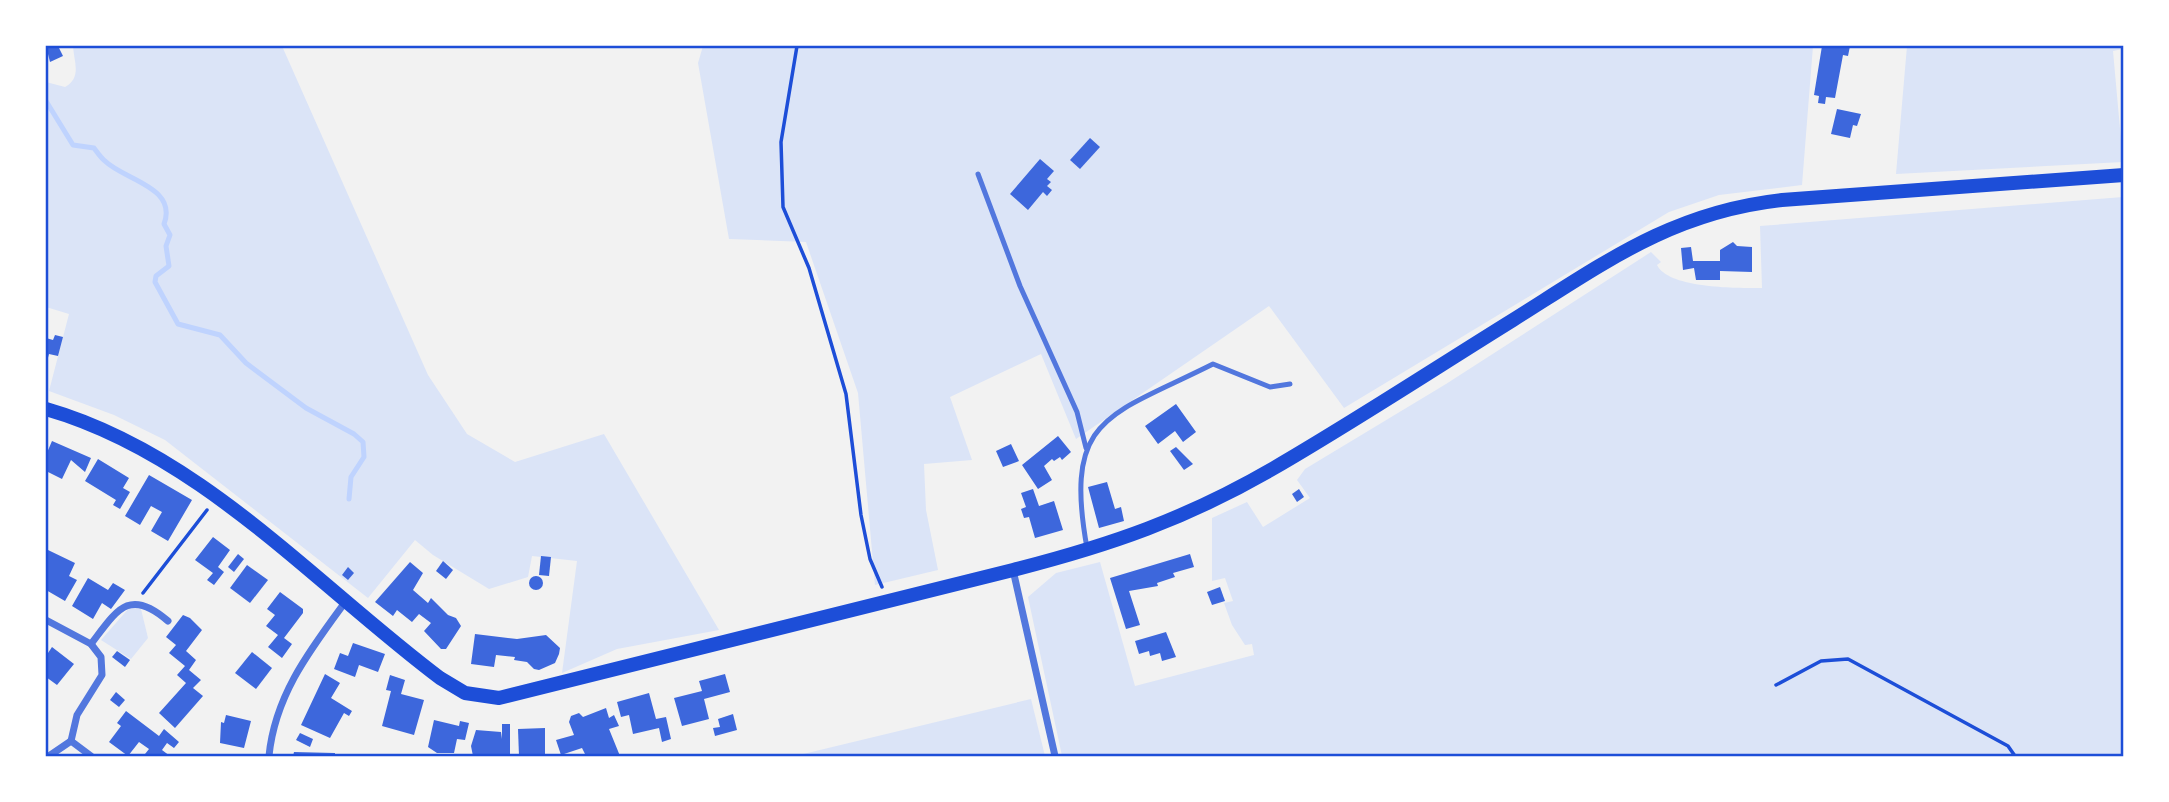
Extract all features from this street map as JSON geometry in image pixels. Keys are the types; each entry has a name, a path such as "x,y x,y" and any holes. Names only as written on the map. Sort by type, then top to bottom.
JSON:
{"main road":[{"path":"46,410 123,438 217,498 448,684 465,692 499,698 1087,551 1148,531 1241,486 1615,257 1688,220 1735,207 1782,200 2123,175"}],"street":[{"path":"1013,570 1055,757"},
{"path":"269,757 276,715 288,685 346,601"},
{"path":"91,644 123,607 135,602 154,609 169,621"},
{"path":"46,620 91,644 101,657 102,675 77,715 71,741 49,757"},
{"path":"71,741 91,757"}],"lane":[{"path":"978,174 1020,286 1077,412 1086,447 1079,499 1087,551"},
{"path":"1086,447 1102,424 1119,411 1213,364 1270,387 1290,384"}],"path":[{"path":"797,46 781,142 783,206 808,268 846,394 861,515 870,559 888,602"},
{"path":"135,602 217,498"},
{"path":"1776,685 1821,661 1847,659 2008,746 2015,757"}],"shaded area":[{"path":"73,46 282,46 428,375 467,434 515,462 604,434 719,630 617,649 562,673 577,561 532,556 528,577 489,589 433,555 415,540 368,598 165,440 114,415 49,391 69,314 46,307 46,82 65,87 74,79 76,69"},
{"path":"703,46 1813,46 1802,185 1719,195 1669,212 1344,408 1269,306 1076,439 1041,354 950,397 972,460 924,464 926,510 938,570 875,585 858,393 806,242 729,239 698,63"},
{"path":"1907,46 2123,46 2123,49 2113,51 2123,162 1896,174"},
{"path":"2123,197 2123,756 1062,756 1028,597 1056,573 1100,562 1135,686 1254,655 1252,644 1245,645 1232,625 1224,603 1233,601 1225,578 1212,581 1212,518 1247,502 1263,527 1310,498 1297,480 1305,469 1446,384 1651,252 1661,262 1657,265 1664,273 1675,279 1705,286 1762,288 1760,226"},
{"path":"130,607 141,609 148,638 131,659 101,640"},
{"path":"1031,699 1045,756 795,756"}],"building":[{"path":"46,46 58,46 63,56 50,62"},
{"path":"1822,46 1850,46 1848,56 1843,55 1835,98 1826,97 1825,104 1818,103 1819,96 1814,95"},
{"path":"1837,109 1861,114 1857,126 1853,125 1850,138 1831,134"},
{"path":"1090,138 1100,147 1080,169 1070,160"},
{"path":"1040,159 1054,171 1047,179 1051,182 1047,186 1052,190 1047,196 1043,192 1028,210 1010,194"},
{"path":"1733,242 1737,246 1752,247 1752,272 1720,271 1720,280 1696,280 1694,268 1683,270 1681,248 1691,247 1693,261 1720,261 1720,250"},
{"path":"55,335 63,337 58,356 49,354 46,365 46,338 53,340"},
{"path":"1176,404 1196,432 1183,442 1175,431 1158,444 1145,426"},
{"path":"1058,436 1071,452 1062,460 1060,457 1054,461 1052,459 1044,466 1052,480 1038,489 1022,465"},
{"path":"52,441 91,458 85,472 71,460 62,479 46,471 46,455"},
{"path":"1011,444 1019,461 1003,467 996,451"},
{"path":"1176,447 1193,464 1184,470 1170,451"},
{"path":"98,459 129,478 123,488 130,492 120,509 113,505 116,500 85,481"},
{"path":"149,475 192,500 168,541 151,531 162,512 151,506 140,525 125,516"},
{"path":"1107,482 1115,509 1121,507 1124,521 1099,528 1088,487"},
{"path":"1033,489 1039,506 1054,501 1063,530 1035,538 1029,517 1024,518 1021,509 1026,507 1021,493"},
{"path":"1299,489 1304,497 1297,502 1292,494"},
{"path":"213,537 230,550 218,567 224,572 214,585 207,580 213,573 195,560"},
{"path":"48,550 75,563 69,576 77,580 65,601 46,590"},
{"path":"238,554 244,559 234,572 228,567"},
{"path":"1190,554 1194,567 1173,573 1175,577 1157,583 1158,586 1129,591 1140,625 1126,629 1110,578"},
{"path":"541,556 551,557 549,576 539,575"},
{"path":"443,561 453,570 446,579 436,571"},
{"path":"410,562 423,573 413,590 428,603 431,598 448,615 456,618 461,626 446,649 441,649 424,631 431,623 419,614 412,622 397,610 393,616 375,602"},
{"path":"247,565 268,580 250,603 230,588"},
{"path":"348,567 354,573 348,580 342,575"},
{"path":"536,576 541,578 541,588 536,590 531,588 529,583 531,578"},
{"path":"88,578 108,590 113,583 125,590 111,609 102,603 93,619 72,606"},
{"path":"1220,587 1225,601 1212,605 1207,592"},
{"path":"280,592 303,609 303,613 284,638 292,644 282,658 268,647 278,635 266,626 275,615 267,609"},
{"path":"183,615 202,630 186,651 196,660 189,670 201,680 193,688 203,696 175,728 159,713 186,683 177,675 185,666 169,653 176,645 166,637"},
{"path":"1166,632 1176,657 1162,661 1160,653 1150,656 1149,651 1139,654 1135,641"},
{"path":"475,634 517,639 546,635 560,648 559,654 555,663 539,670 527,662 514,660 515,657 496,655 494,667 471,664"},
{"path":"353,643 385,654 378,672 359,665 355,677 334,669 340,653 348,656"},
{"path":"52,647 74,664 57,685 46,677 46,656"},
{"path":"117,651 130,660 125,667 112,657"},
{"path":"252,652 272,668 256,689 235,673"},
{"path":"325,674 340,683 331,698 352,711 349,716 344,713 330,738 301,725"},
{"path":"725,674 730,692 704,699 709,719 682,726 674,698 702,691 699,681"},
{"path":"390,675 405,680 401,694 424,700 414,735 382,726 391,691 386,690"},
{"path":"116,692 125,700 119,707 110,700"},
{"path":"649,693 656,719 666,717 671,739 662,742 659,728 633,734 629,715 621,717 617,702"},
{"path":"606,708 609,718 614,715 619,726 609,729 620,756 586,756 582,748 561,755 556,740 574,735 569,722 571,716 579,713 583,717"},
{"path":"126,711 159,736 164,729 179,742 174,748 167,743 162,750 170,756 148,756 145,754 149,749 139,742 128,756 109,742 121,726 117,723"},
{"path":"733,714 737,730 715,736 713,728 720,727 718,719"},
{"path":"226,715 251,721 244,748 220,743 221,722 224,723"},
{"path":"434,720 459,726 460,721 469,723 465,740 457,739 454,753 437,753 428,747"},
{"path":"502,724 510,724 510,756 473,756 471,746 476,730 501,732 502,739"},
{"path":"545,728 545,755 519,756 518,729"},
{"path":"300,733 313,739 310,747 296,740"},
{"path":"294,752 335,753 335,756 293,756"}],"waterway":[{"path":"46,101 73,145 94,148 114,168 147,186 163,201 166,211 164,224 170,235 166,246 169,266 156,276 155,282 178,324 220,335 246,363 306,408 354,434 363,442 364,457 351,477 349,499"}]}
